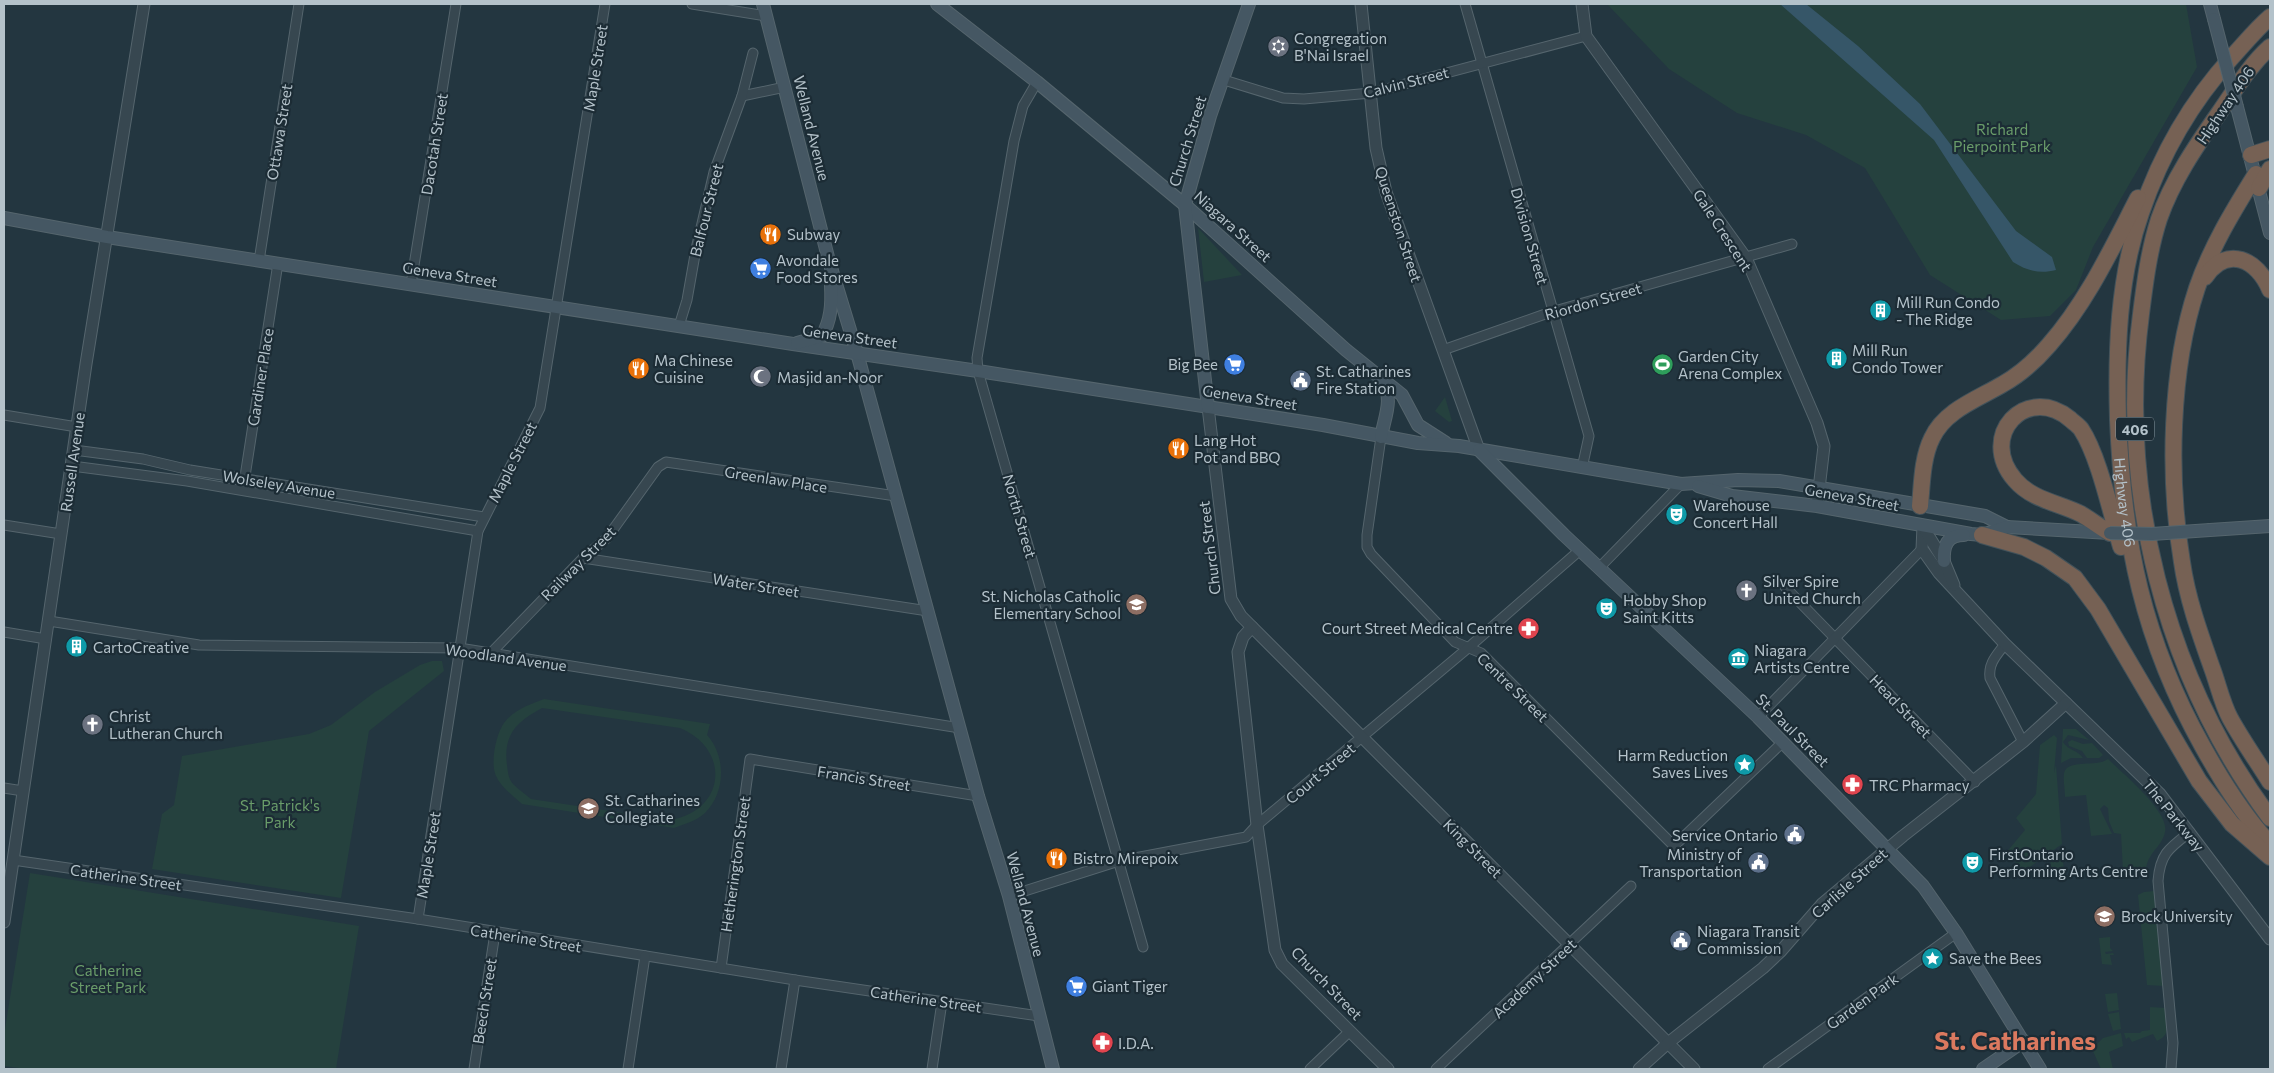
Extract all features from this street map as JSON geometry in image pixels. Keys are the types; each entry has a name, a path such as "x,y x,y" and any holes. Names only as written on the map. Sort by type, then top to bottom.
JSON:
{"highway":[{"name":"Highway 406","path":"2270,17 2207,85 2179,127 2140,214 2128,268 2119,329 2116,378 2119,461 2130,541 2146,618 2178,701 2226,788 2251,824 2270,844"},
{"name":"Highway 406","path":"2270,48 2256,61 2206,131 2178,175 2160,218 2148,263 2134,387 2136,448 2142,502 2152,562 2165,614 2196,688 2230,761 2270,818"},
{"path":"1920,506 1927,452 1937,428 1958,410 2026,367 2051,343 2084,296 2147,179 2179,127"},
{"path":"2251,155 2270,149"},
{"path":"2262,177 2224,225 2197,289 2190,314 2178,380 2174,433 2176,503 2182,563 2197,626 2230,716 2270,782"},
{"path":"2197,289 2212,268 2220,262 2239,259 2259,270 2270,290"},
{"path":"2110,533 2080,514 2042,500 2016,482 2003,464 2000,443 2010,420 2025,409 2040,407 2059,410 2080,427 2097,469 2130,581 2160,658"},
{"path":"1976,535 2024,547 2046,558 2075,578 2098,608 2200,781 2232,824 2270,858"}],"main road":[{"name":"Church Street","path":"1208,407 1185,205 1210,116 1249,4"},
{"path":"2210,4 2251,155 2262,177 2270,234"},
{"name":"Niagara Street","path":"945,6 1185,205 1380,379 1402,395 1418,425 1449,445"},
{"name":"Welland Avenue","path":"765,10 829,261 857,353 978,796 1009,896 1053,1069"},
{"name":"Geneva Street","path":"4,218 107,237 558,308 1208,407 1418,443 1449,445 1686,484 1732,496 1817,506 1976,535 2007,527 2152,534 2270,526"},
{"path":"793,344 822,336 829,324 832,300 829,261"},
{"path":"1380,379 1385,385 1388,401 1381,437"},
{"name":"St. Paul Street","path":"1479,450 1580,550 1783,742 1923,886 1956,933 2040,1069"},
{"name":"Geneva Street","path":"1686,484 1738,480 1779,481 1985,516 2007,527"},
{"path":"1920,506 1923,526"},
{"path":"1944,561 1943,548 1950,538 1956,535 1976,535"},
{"path":"1983,1069 2024,1041"}],"street":[{"name":"Russell Avenue","path":"4,922 77,427 144,4"},
{"name":"Ottawa Street","path":"259,260 299,4"},
{"name":"Dacotah Street","path":"412,284 456,4"},
{"name":"Maple Street","path":"418,919 478,531 540,408 558,308 605,4"},
{"path":"692,4 765,10"},
{"name":"Queenston Street","path":"1361,4 1376,148 1386,192 1479,450"},
{"name":"Division Street","path":"1465,4 1589,436 1582,468"},
{"name":"Gale Crescent","path":"1582,4 1586,36 1746,258 1817,423 1824,446 1817,506"},
{"name":"Calvin Street","path":"1224,80 1283,98 1304,99 1371,93 1586,36"},
{"name":"Balfour Street","path":"679,326 687,300 696,249 714,172 742,96 753,53"},
{"name":"North Street","path":"1037,82 1023,106 1014,141 977,358 978,371 1143,947"},
{"path":"742,96 785,87"},
{"name":"Riordon Street","path":"1443,350 1552,312 1792,244"},
{"name":"Gardiner Place","path":"242,491 278,264"},
{"name":"Church Street","path":"1208,407 1231,599 1234,607 1252,627 1243,637 1238,652 1257,825 1275,950 1282,964 1388,1069"},
{"path":"4,415 77,427"},
{"name":"Centre Street","path":"1381,437 1366,547 1455,642 1481,653 1674,846 1783,742"},
{"name":"Wolseley Avenue","path":"74,450 484,517"},
{"name":"Greenlaw Place","path":"658,467 666,462 896,496"},
{"name":"Wolseley Avenue","path":"72,466 140,474 478,531"},
{"name":"Railway Street","path":"490,653 583,558 607,538 658,467"},
{"path":"1599,568 1686,484"},
{"path":"4,525 62,534"},
{"path":"1758,718 1922,549 1923,526"},
{"path":"1923,526 1944,561 1956,592"},
{"name":"The Parkway","path":"1922,549 1939,573 2005,644 2142,775 2190,832 2270,939"},
{"name":"Court Street","path":"1009,896 1119,861 1246,838 1257,825 1468,648 1580,550"},
{"name":"Water Street","path":"583,558 928,611"},
{"name":"Head Street","path":"1785,587 1975,782"},
{"name":"Woodland Avenue","path":"49,621 199,645 459,648 960,728"},
{"name":"King Street","path":"1252,627 1694,1069"},
{"path":"4,632 46,639"},
{"path":"2005,644 1993,660 1989,670 1990,678 2023,742"},
{"name":"Carlisle Street","path":"1639,1069 1668,1043 1782,951 1822,904 1887,849 1975,782 2066,703"},
{"name":"Francis Street","path":"750,759 978,796"},
{"name":"Hetherington Street","path":"721,968 750,759"},
{"path":"4,788 23,791"},
{"path":"2171,1069 2173,1043 2158,881 2160,863 2169,848 2190,832"},
{"name":"Catherine Street","path":"13,860 418,919 495,933 795,980 1039,1016"},
{"name":"Academy Street","path":"1436,1069 1631,886"},
{"name":"Beech Street","path":"474,1069 495,933"},
{"name":"Garden Park","path":"1768,1069 1956,933"},
{"path":"628,1069 645,956"},
{"path":"781,1069 795,980"},
{"path":"932,1069 942,1002"},
{"path":"1310,1069 1350,1031"}],"green space":[{"name":"Richard Pierpoint Park","path":"1607,4 2186,4 2197,67 2093,247 2076,290 2050,316 2001,320 1930,275 1865,168 1806,135 1737,113 1669,69"},
{"path":"1198,228 1242,275 1204,282"},
{"path":"1445,397 1452,421 1449,422 1435,411"},
{"name":"St. Patrick's Park","path":"432,661 442,661 444,671 369,731 341,898 152,869 162,814 174,805 182,756 309,734 331,725 375,692 420,665"},
{"path":"544,699 710,724 707,735 718,753 721,774 717,795 712,804 698,818 674,828 522,804 504,788 496,776 494,770 495,749 501,728 508,718 522,708","holes":["542,708 680,728 697,738 708,750 714,764 715,778 711,792 702,805 689,814 670,820 531,799 513,784 508,775 506,755 509,737 518,724"]},
{"path":"2063,729 2076,729 2089,740 2068,735 2063,742 2083,758 2071,758 2061,763"},
{"path":"2054,735 2057,738 2054,773 2056,765 2062,844 2023,872 2008,852 2005,854 2025,830 2016,818 2036,794 2040,745"},
{"path":"2072,740 2083,744 2092,743 2103,755 2099,758 2087,758 2082,751 2069,746 2068,742"},
{"path":"2108,759 2144,793 2165,824 2165,832 2161,842 2149,859 2146,870 2123,871 2121,834 2114,833 2109,821 2108,808 2104,805 2100,809 2112,834 2091,836 2086,795 2065,797 2064,774 2066,769 2070,766 2103,762"},
{"path":"2059,852 2062,852 2064,871 2051,870 2050,859"},
{"name":"Catherine Street Park","path":"30,873 359,926 336,1069 26,1069 4,1066 4,1035"},
{"path":"2154,891 2163,986 2147,985 2138,895"},
{"path":"2110,937 2110,948 2113,951 2105,952 2106,954 2113,953 2114,955 2110,955 2112,965 2102,964 2099,938"},
{"path":"2117,993 2119,1010 2108,1012 2105,994"},
{"path":"2150,1007 2166,1008 2167,1028 2165,1035 2157,1041 2153,1034 2132,1042 2129,1037 2126,1039 2124,1033 2140,1033 2150,1030"},
{"path":"2119,1012 2121,1029 2113,1031 2108,1014"},
{"path":"2121,1033 2123,1046 2109,1052 2113,1069 2101,1069 2092,1049 2103,1038"}],"water":[{"path":"1780,4 1806,4 1858,46 1920,104 2016,231 2052,257 2056,270 2034,271 2023,268 2013,262 1934,140"}],"place":[{"name":"Congregation B'Nai Israel","path":"1278,47"},
{"name":"Subway","path":"771,234"},
{"name":"Avondale Food Stores","path":"760,269"},
{"name":"Mill Run Condo - The Ridge","path":"1880,311"},
{"name":"Mill Run Condo Tower","path":"1836,359"},
{"name":"Big Bee","path":"1234,364"},
{"name":"Garden City Arena Complex","path":"1662,365"},
{"name":"Ma Chinese Cuisine","path":"638,369"},
{"name":"Masjid an-Noor","path":"761,377"},
{"name":"St. Catharines Fire Station","path":"1300,380"},
{"name":"Lang Hot Pot and BBQ","path":"1178,449"},
{"name":"Warehouse Concert Hall","path":"1677,514"},
{"name":"Silver Spire United Church","path":"1747,590"},
{"name":"St. Nicholas Catholic Elementary School","path":"1137,605"},
{"name":"Hobby Shop Saint Kitts","path":"1607,609"},
{"name":"Court Street Medical Centre","path":"1529,628"},
{"name":"CartoCreative","path":"77,647"},
{"name":"Niagara Artists Centre","path":"1738,659"},
{"name":"Christ Lutheran Church","path":"93,725"},
{"name":"Harm Reduction Saves Lives","path":"1744,764"},
{"name":"TRC Pharmacy","path":"1853,785"},
{"name":"St. Catharines Collegiate","path":"589,809"},
{"name":"Service Ontario","path":"1794,835"},
{"name":"Bistro Mirepoix","path":"1057,858"},
{"name":"Ministry of Transportation","path":"1758,863"},
{"name":"FirstOntario Performing Arts Centre","path":"1973,863"},
{"name":"Brock University","path":"2105,916"},
{"name":"Niagara Transit Commission","path":"1681,940"},
{"name":"Save the Bees","path":"1933,958"},
{"name":"Giant Tiger","path":"1076,986"},
{"name":"I.D.A.","path":"1102,1043"}],"district":[{"name":"St. Catharines","path":"2015,1040"}]}
